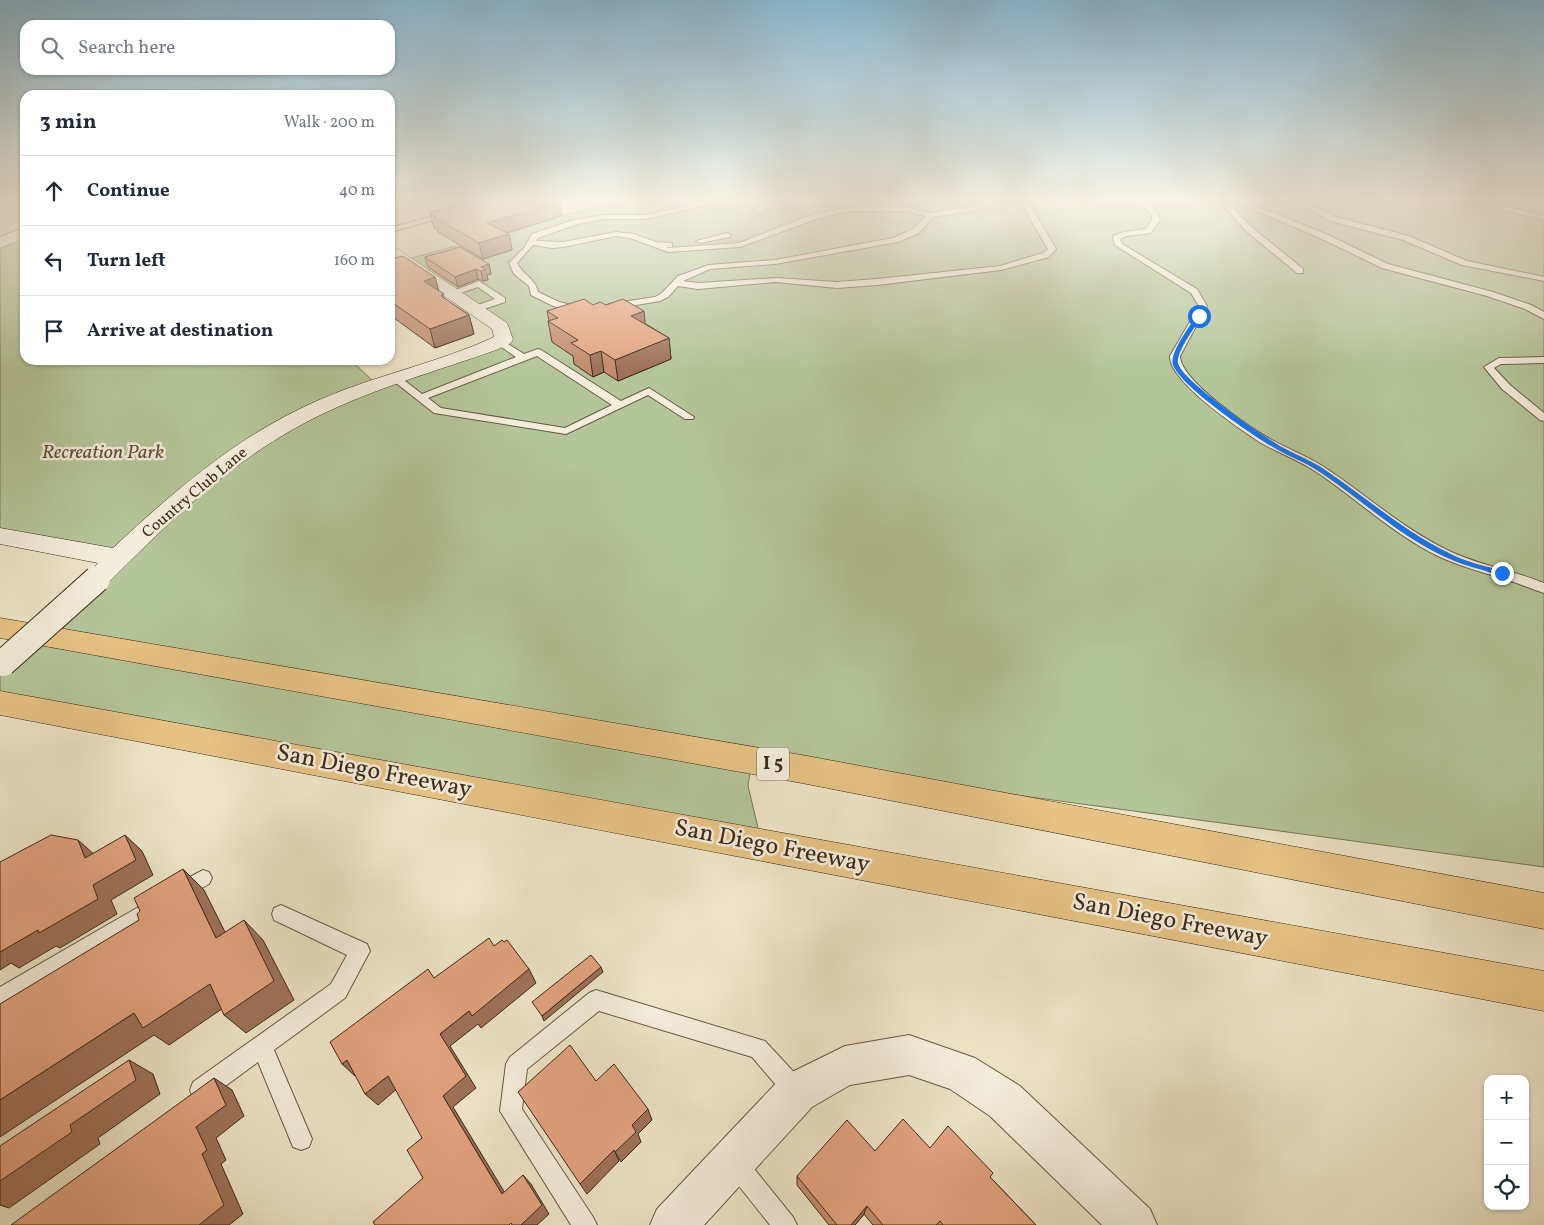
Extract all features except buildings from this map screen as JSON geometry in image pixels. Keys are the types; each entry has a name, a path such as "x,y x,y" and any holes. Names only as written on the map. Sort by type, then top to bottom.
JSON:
{"highway":[{"name":"I 5","path":"0,628 807,770 1544,911"},
{"name":"San Diego Freeway","path":"0,703 1544,991"},
{"path":"1505,984 1544,996"}],"street":[{"path":"395,258 452,293 501,327 504,339 500,342"},
{"name":"Country Club Lane","path":"2,665 217,470 250,446 300,417 396,379 500,342"},
{"path":"0,536 119,558"},
{"path":"673,1225 797,1092 845,1066 909,1055 961,1072 1005,1101 1134,1225"}],"lane":[{"path":"520,255 515,260 513,266 532,285 534,293 556,305 592,310"},
{"path":"601,309 628,302 657,299 665,295 688,274 709,267 742,266 818,255"},
{"path":"677,283 698,286 788,280 823,284 856,284 993,269 1045,255"},
{"path":"1137,255 1194,292 1203,306 1196,324 1176,354 1175,363 1191,384 1250,430 1279,448 1317,467 1386,520 1426,545 1467,564 1508,575 1544,588"},
{"path":"1282,255 1300,271"},
{"path":"1363,255 1385,266 1481,291 1528,307 1544,316"},
{"path":"1447,255 1466,263 1544,279"},
{"path":"742,266 788,272 823,284"},
{"path":"452,293 478,284 502,300 475,309"},
{"path":"500,342 523,358"},
{"path":"420,398 538,352 620,405"},
{"path":"1544,360 1499,361 1489,367 1505,385 1544,418"},
{"path":"396,379 438,411 566,431 649,391 689,416"},
{"path":"0,998 204,878"},
{"path":"183,1103 338,991 360,951 281,914"},
{"path":"586,1225 511,1110 517,1064 596,1000 758,1048 797,1092"},
{"path":"262,1046 300,1139"},
{"path":"733,1160 785,1225"}],"green space":[{"name":"Recreation Park","path":"0,255 20,255 20,365 356,365 378,386 502,336 405,260 422,255 1544,255 1544,867 752,759 748,786 760,836 0,706 0,671 104,559 0,533"}],"route":[{"path":"1199,316 1196,324 1176,354 1175,363 1191,384 1250,430 1279,448 1317,467 1386,520 1426,545 1467,564 1502,573"}]}
